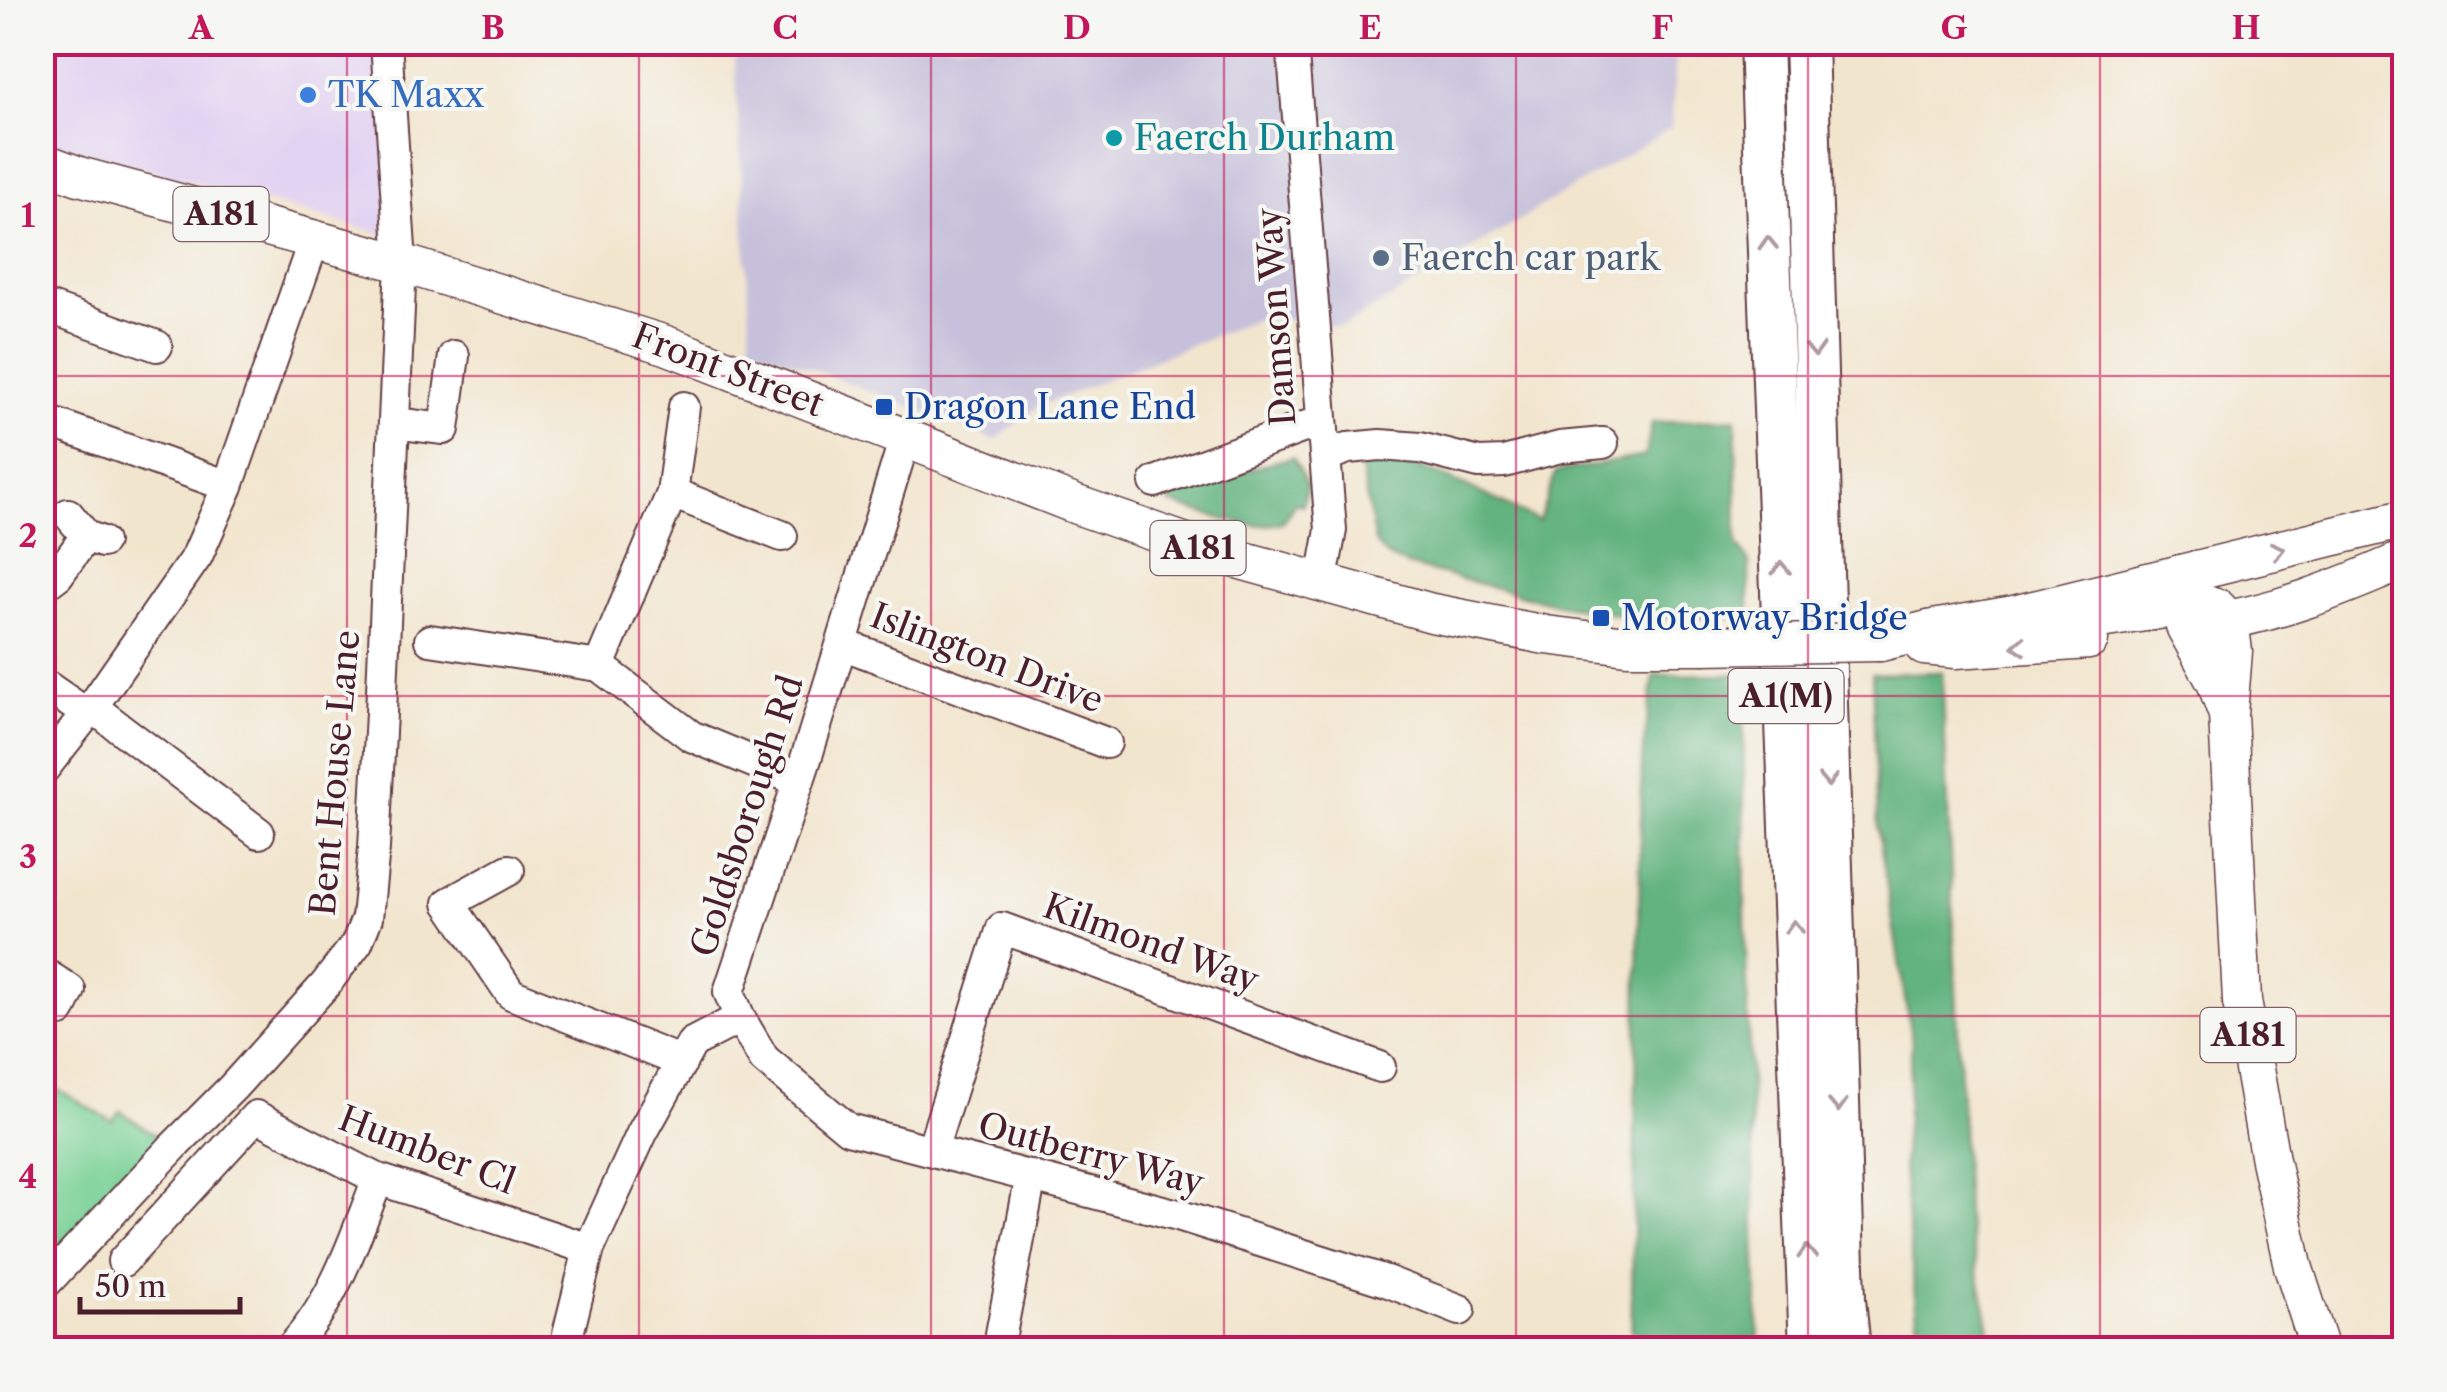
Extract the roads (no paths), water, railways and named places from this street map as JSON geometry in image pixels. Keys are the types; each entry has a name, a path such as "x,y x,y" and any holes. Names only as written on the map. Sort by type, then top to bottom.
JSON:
{"highway":[{"name":"A1(M)","path":"1761,42 1810,1350"},
{"name":"A1(M)","path":"1806,42 1844,1299 1849,1350"}],"main road":[{"name":"Front Street","path":"42,162 78,176 402,263 588,319 666,345 1108,517 1212,552 1432,613 1628,644 1880,642"},
{"path":"2014,615 2404,518"},
{"path":"2213,567 2192,586 2185,615 2229,620 2295,603 2404,560"},
{"name":"A181","path":"1880,642 2014,615 2080,622 2185,615"},
{"name":"A181","path":"2185,615 2228,714"},
{"name":"A181","path":"1880,642 1956,649 2074,642 2185,615"},
{"name":"A181","path":"2229,620 2233,651 2228,714 2242,1001 2293,1266 2320,1350"}],"street":[{"name":"Bent House Lane","path":"42,1286 325,986 357,944 367,918 402,263 386,42"},
{"name":"Damson Way","path":"1292,42 1331,530 1321,584"},
{"path":"42,771 89,711 197,556 228,486 314,240"},
{"path":"42,306 157,346"},
{"path":"394,423 457,430 454,356"},
{"path":"599,666 672,493 684,407"},
{"path":"42,420 228,486"},
{"path":"1155,482 1307,426 1322,424"},
{"name":"Goldsborough Rd","path":"740,1018 730,992 906,438"},
{"path":"1325,456 1348,448 1420,448 1480,464 1519,459 1560,447 1603,443"},
{"path":"672,493 782,536"},
{"path":"42,586 58,575 85,531"},
{"path":"430,640 599,666 692,736 799,780"},
{"name":"Islington Drive","path":"842,644 1106,743"},
{"path":"42,682 260,833"},
{"path":"509,870 449,902 510,994 682,1062"},
{"name":"Kilmond Way","path":"932,1150 1002,928 1380,1067"},
{"path":"42,972 76,996"},
{"path":"569,1350 568,1334 590,1249 642,1133 692,1043 740,1018"},
{"name":"Outberry Way","path":"740,1018 764,1059 848,1129 1178,1215 1386,1281 1460,1310"},
{"name":"Humber Cl","path":"123,1261 256,1116 378,1179 590,1249"},
{"path":"1000,1350 1031,1176"},
{"path":"289,1350 304,1334 339,1278 378,1179"}],"place":[{"name":"TK Maxx","path":"308,95"},
{"name":"Faerch Durham","path":"1114,138"},
{"name":"Faerch car park","path":"1381,258"},
{"name":"Dragon Lane End","path":"884,407"},
{"name":"Motorway Bridge","path":"1601,618"}]}
